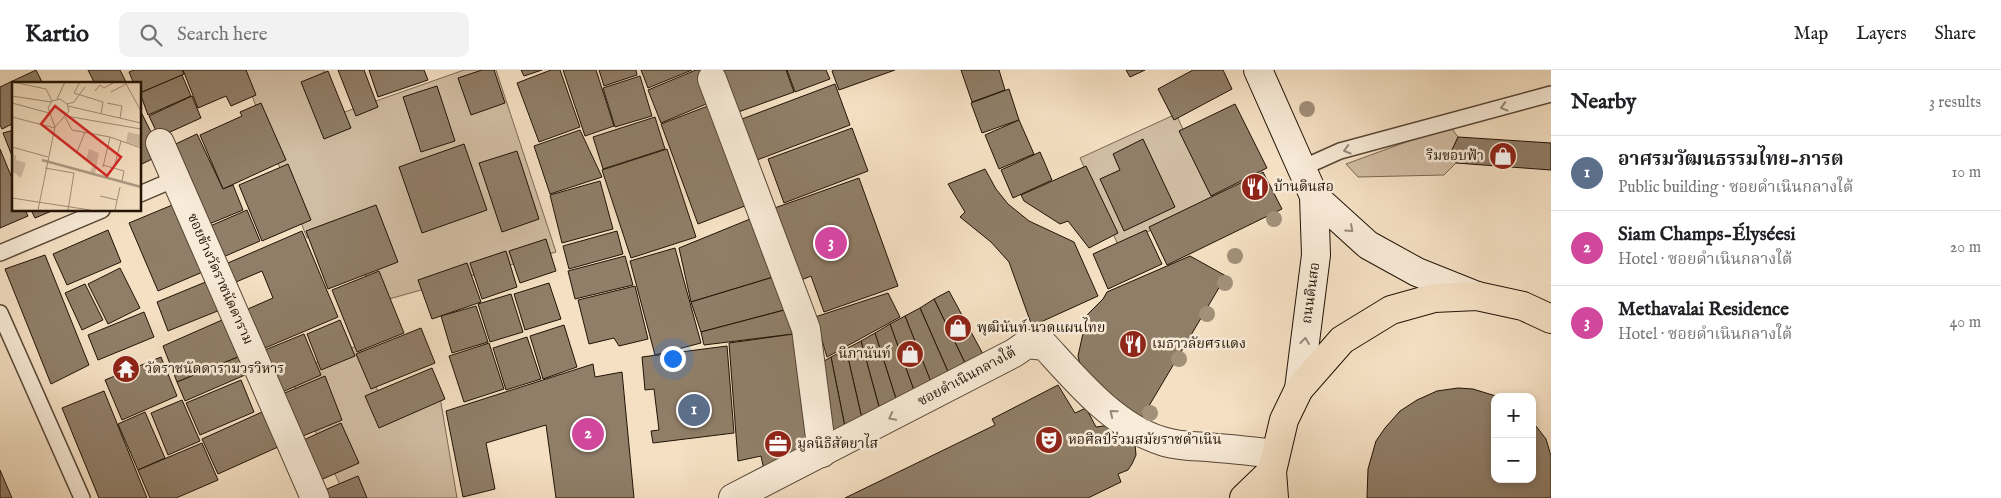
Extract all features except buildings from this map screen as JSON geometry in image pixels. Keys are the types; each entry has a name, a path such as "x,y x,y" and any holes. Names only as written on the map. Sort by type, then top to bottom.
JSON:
{"main road":[{"path":"1274,498 1274,462 1284,420 1299,389 1342,340 1391,310 1434,298 1477,296 1523,306 1551,319"},
{"path":"1244,498 1274,462"}],"street":[{"name":"ถนนดินสอ","path":"1258,70 1314,196 1316,255 1299,389"},
{"path":"712,79 806,329 822,452"},
{"name":"ซอยข้างวัดราชนัดดาราม","path":"160,143 315,498"},
{"name":"ถนนดินสอ","path":"1314,196 1368,244 1417,272 1477,296"},
{"name":"ซอยดำเนินกลางใต้","path":"733,498 1014,353 1027,344 1045,346 1079,383 1115,416 1148,436 1163,442 1274,462"}],"lane":[{"path":"1302,168 1340,152 1551,94"},
{"path":"141,194 175,179"},
{"path":"0,253 100,211"},
{"path":"0,312 82,498"}],"shaded area":[{"path":"242,70 324,70 339,114 464,70 496,70 556,252 375,303 349,228 307,238"},
{"path":"1176,114 1216,201 1118,245 1080,158"},
{"path":"1450,126 1458,137 1452,150 1456,163 1444,175 1358,177 1346,164"},
{"path":"359,345 388,416 440,397 457,498 346,498 289,374"}],"place":[{"name":"ริมขอบฟ้า","path":"1503,156"},
{"name":"บ้านดินสอ","path":"1255,187"},
{"name":"Methavalai Residence","path":"831,243"},
{"name":"พุฒินันท์ นวดแผนไทย","path":"958,328"},
{"name":"เมธาวลัยศรแดง","path":"1133,344"},
{"name":"นิภานันท์","path":"910,354"},
{"name":"วัดราชนัดดารามวรวิหาร","path":"126,369"},
{"name":"อาศรมวัฒนธรรมไทย-ภารต","path":"694,410"},
{"name":"Siam Champs-Élyséesi","path":"588,434"},
{"name":"หอศิลป์ร่วมสมัยราชดำเนิน","path":"1049,440"},
{"name":"มูลนิธิสัตยาไส","path":"778,444"}]}
